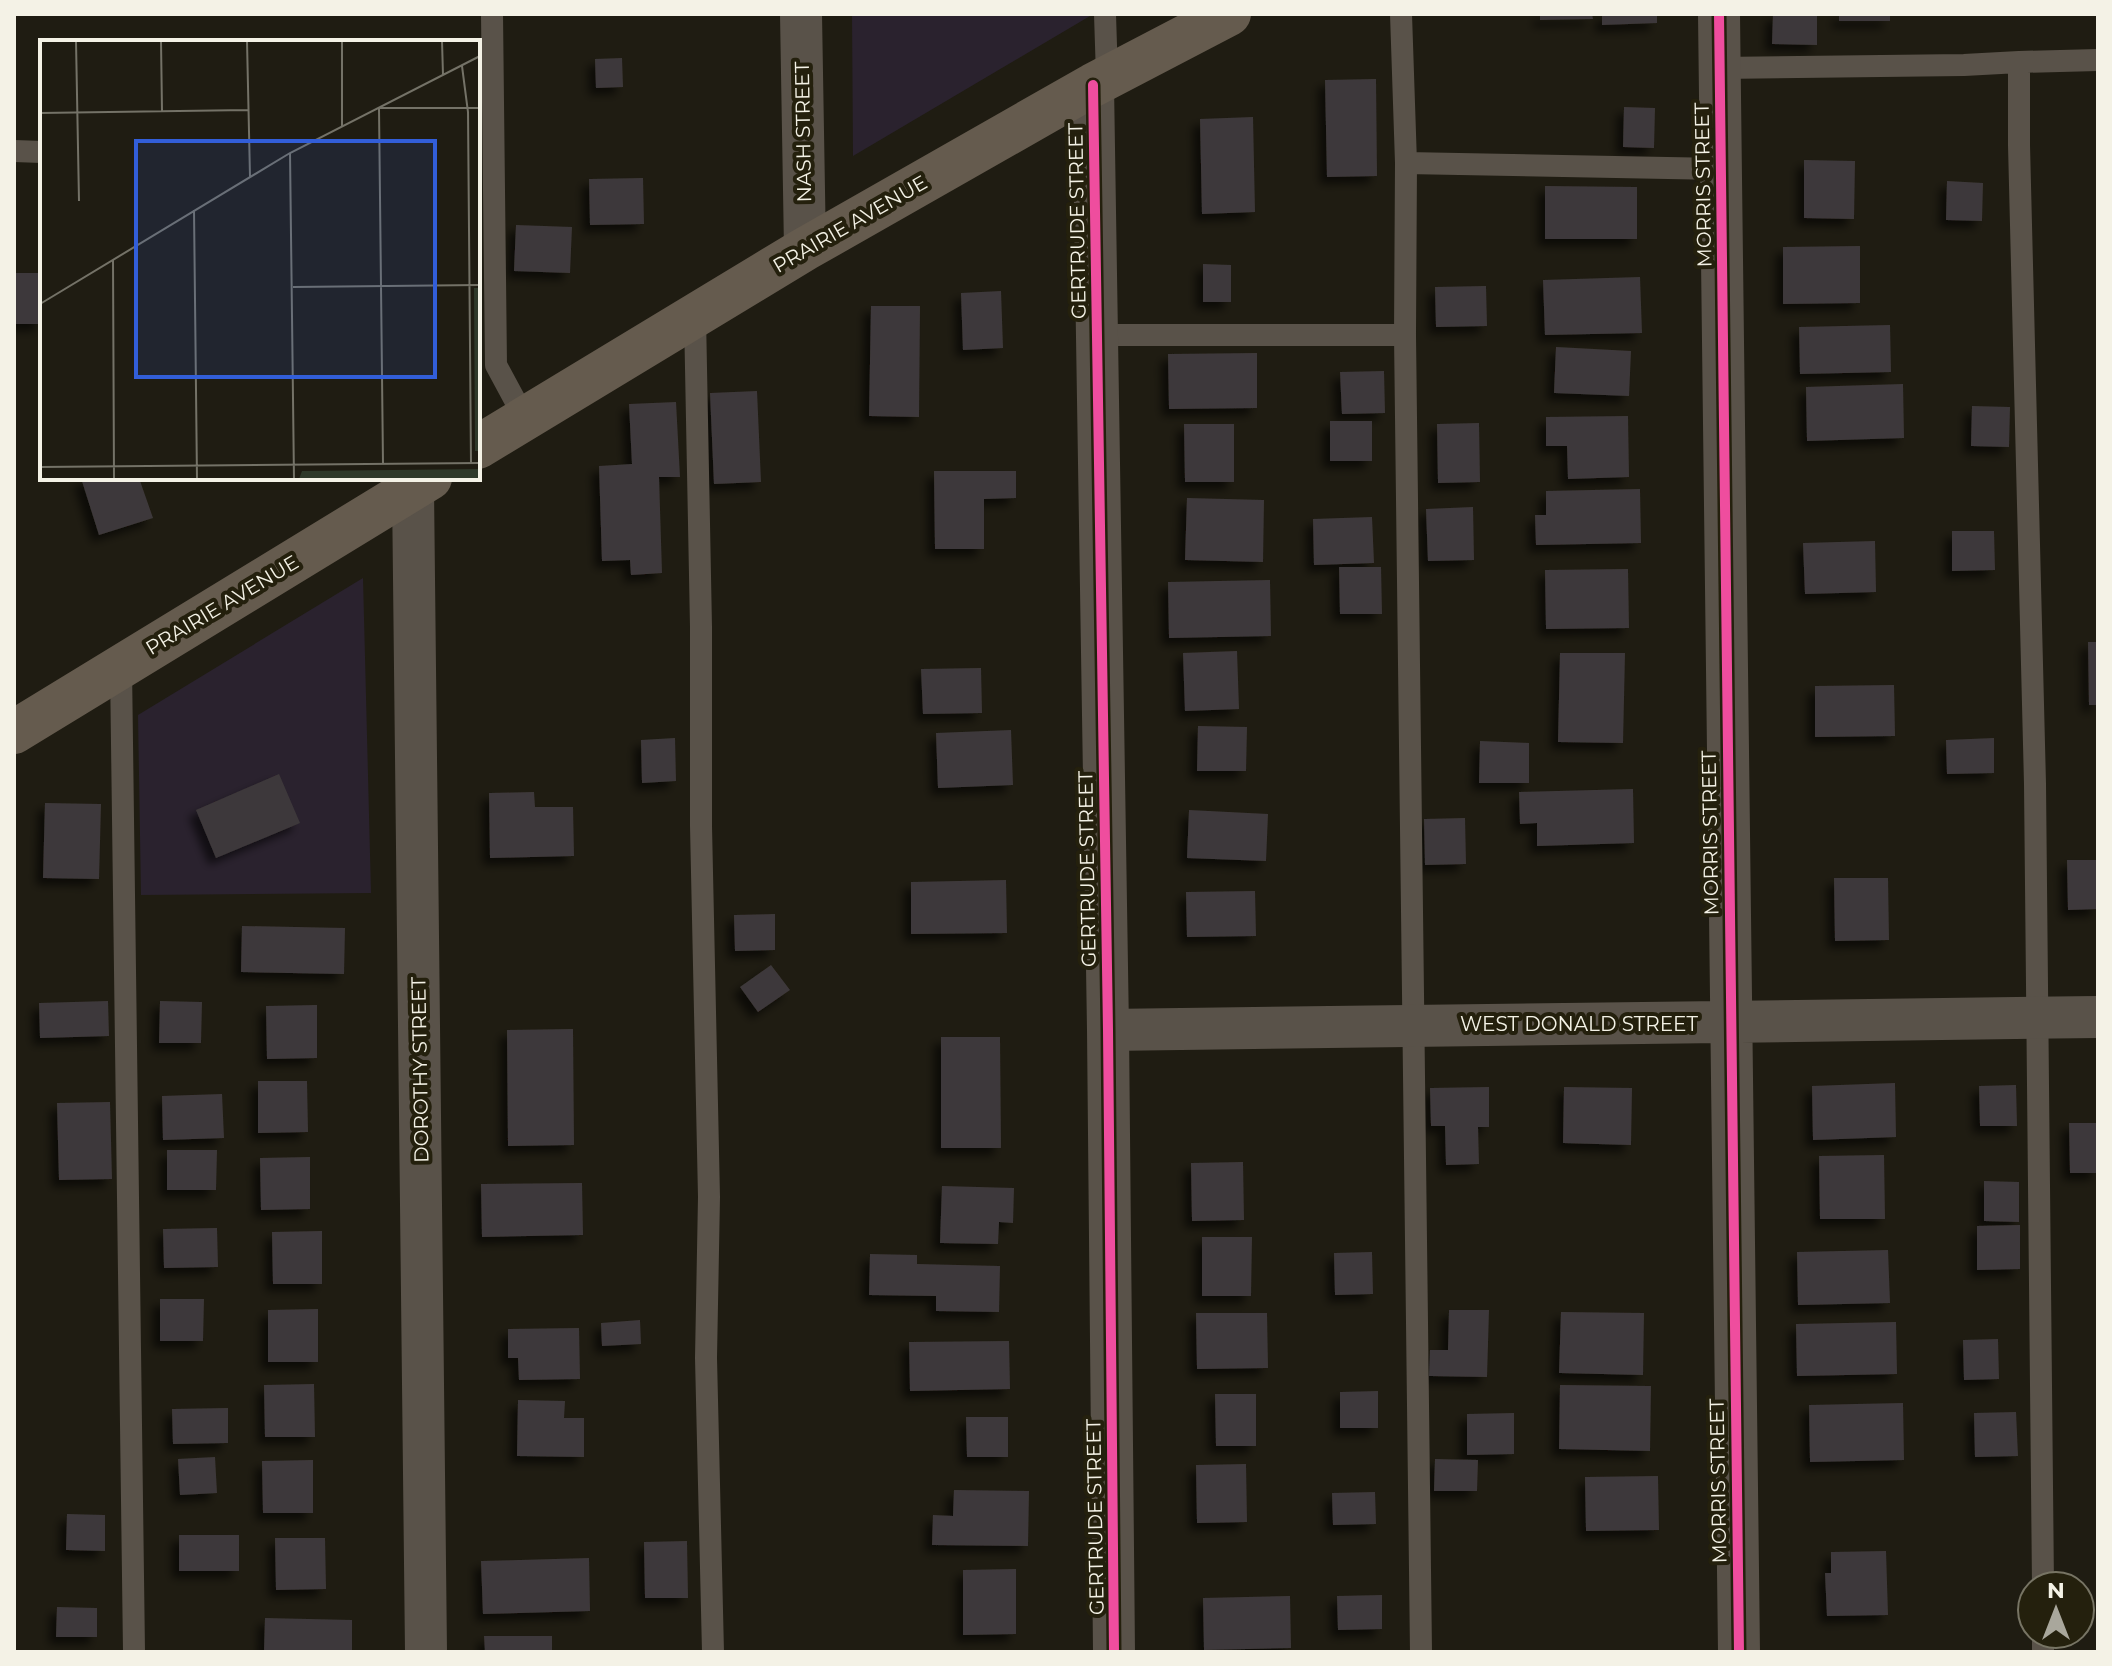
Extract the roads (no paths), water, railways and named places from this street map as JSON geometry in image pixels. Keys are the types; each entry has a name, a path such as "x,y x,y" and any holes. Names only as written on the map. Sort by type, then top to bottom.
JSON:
{"main road":[{"name":"PRAIRIE AVENUE","path":"480,446 805,249 1100,81 1229,14"},
{"name":"PRAIRIE AVENUE","path":"14,732 422,483"}],"street":[{"name":"NASH STREET","path":"801,14 805,249"},
{"name":"MORRIS STREET","path":"1719,14 1739,1652"},
{"name":"GERTRUDE STREET","path":"1100,81 1097,335 1114,1652"},
{"name":"DOROTHY STREET","path":"422,483 426,1652"},
{"name":"WEST DONALD STREET","path":"1108,1030 2098,1017"}],"lane":[{"path":"492,14 486,158 496,365 524,417"},
{"path":"1100,81 1105,14"},
{"path":"1401,14 1406,163 1405,335 1421,1652"},
{"path":"1719,68 2098,60"},
{"path":"2019,62 2038,1019 2043,1570"},
{"path":"14,151 40,152"},
{"path":"1406,163 1720,169"},
{"path":"695,316 709,1197 706,1358 713,1652"},
{"path":"1097,335 1405,335"},
{"path":"121,667 134,1652"}]}
